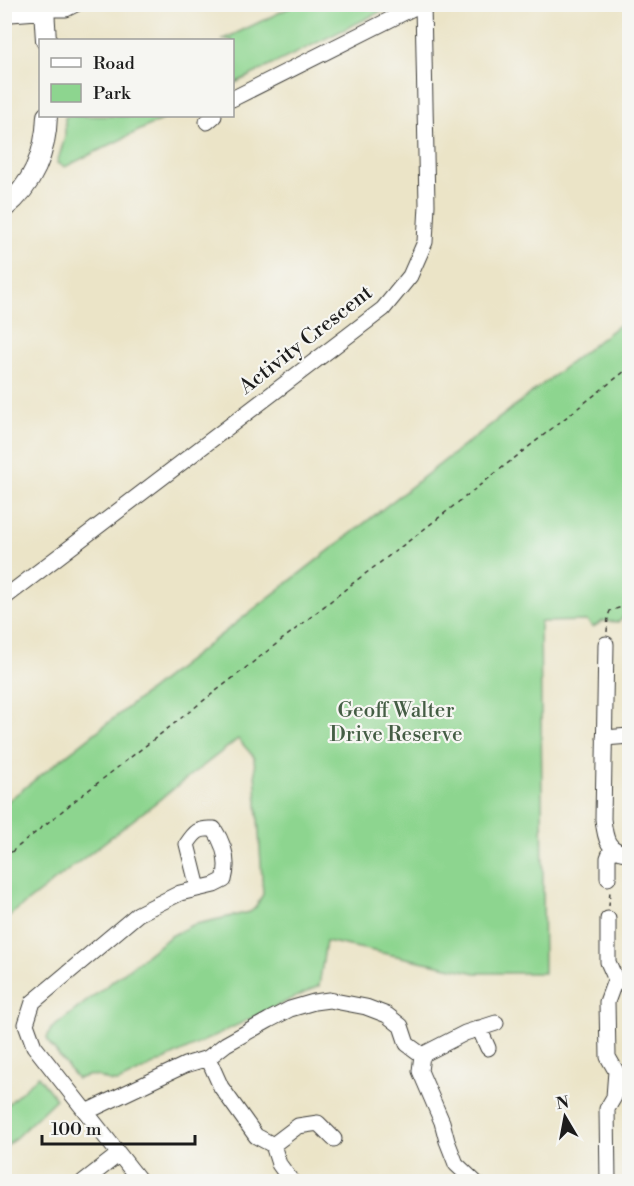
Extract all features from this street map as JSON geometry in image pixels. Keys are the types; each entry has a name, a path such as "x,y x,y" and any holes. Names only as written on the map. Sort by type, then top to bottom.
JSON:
{"main road":[{"path":"4,12 44,7 46,39"},
{"path":"4,208 26,186 39,160 46,136 47,117"}],"street":[{"path":"44,7 66,9 76,4"},
{"path":"234,98 422,4"},
{"name":"Activity Crescent","path":"4,598 383,309 410,276 425,242 427,205 422,4"},
{"path":"606,644 603,819 605,837 612,848 623,853 630,853"},
{"path":"604,738 630,736"},
{"path":"608,878 608,858 612,848"},
{"path":"141,1182 34,1046 26,1024 33,1002 138,914 180,893 198,888"},
{"path":"608,919 608,962 623,979 614,983 607,1002 608,1057 616,1071 614,1097 607,1109 608,1182"},
{"path":"86,1112 185,1065 208,1058 226,1044 269,1020 290,1009 314,1002 329,1000 366,1007 387,1015 400,1026 408,1044 422,1055"},
{"path":"422,1055 465,1033 496,1023"},
{"path":"479,1028 488,1048"},
{"path":"422,1055 420,1071 442,1122 456,1164 475,1182"},
{"path":"208,1058 221,1088 256,1136 273,1145 279,1164 292,1182"},
{"path":"273,1145 298,1126 322,1117 334,1139"},
{"path":"83,1182 119,1154"}],"path":[{"path":"4,858 630,367"},
{"path":"606,644 610,611 630,604"},
{"path":"608,878 610,894 608,919"}],"green space":[{"path":"295,5 394,5 234,84 234,39 224,39"},
{"path":"65,117 167,117 65,167 57,163 65,137"},
{"name":"Geoff Walter Drive Reserve","path":"629,317 629,615 625,615 619,622 603,621 593,627 587,621 540,622 544,973 476,973 326,941 319,986 118,1082 91,1075 77,1079 49,1043 47,1038 51,1029 171,936 192,925 250,912 263,894 254,757 238,739 5,919 5,803"},
{"path":"38,1076 56,1099 5,1148 5,1107"}]}
